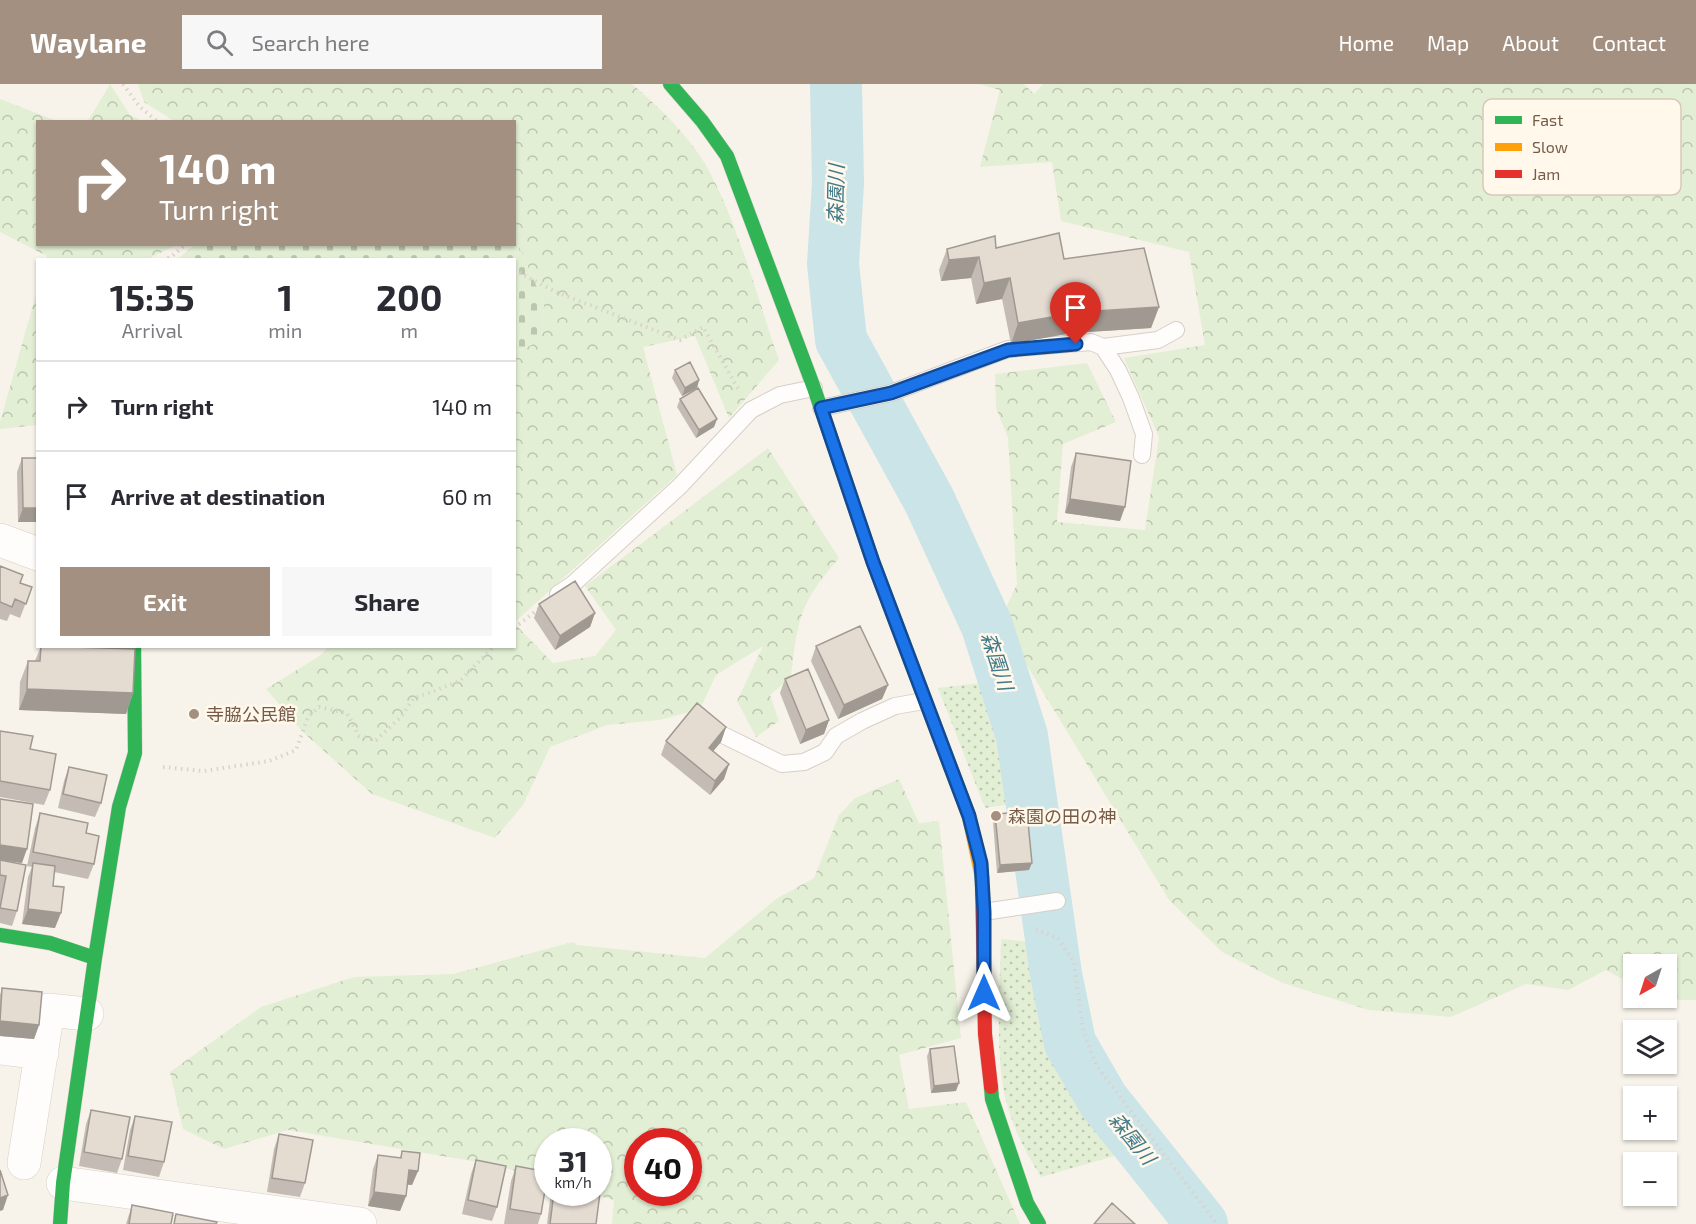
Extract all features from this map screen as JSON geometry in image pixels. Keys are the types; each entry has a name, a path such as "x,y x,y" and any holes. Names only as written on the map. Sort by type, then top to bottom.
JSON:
{"street":[{"path":"670,84 702,121 727,156 814,388 873,562 969,816 981,863 984,912 985,1034 992,1099 1027,1203 1038,1224"},
{"path":"0,540 36,553"},
{"path":"60,1224 63,1184 87,1014 119,807 135,753 134,648"},
{"path":"0,935 50,943 95,958"},
{"path":"24,1163 48,1010 87,1014"},
{"path":"0,1048 42,1053"},
{"path":"63,1184 360,1224"}],"lane":[{"path":"1102,347 1158,340 1176,330"},
{"path":"821,408 891,393 1008,350 1091,342 1102,347 1118,370 1144,434 1142,455"},
{"path":"551,598 573,584 680,486 751,410 780,395 814,388"},
{"path":"723,735 782,764 804,762 825,752 836,736 862,721 895,706 924,701"},
{"path":"984,912 1056,901"}],"path":[{"path":"123,84 139,106 156,120"},
{"path":"168,258 184,246"},
{"path":"516,271 556,292 680,340 703,327 751,410"},
{"path":"516,626 551,598"},
{"path":"132,763 204,771 269,761 296,750 308,717 319,707 347,713 359,736 376,740 401,717 413,699 460,681 492,648"},
{"path":"1038,929 1059,938 1074,962 1083,1031 1096,1065 1217,1224"}],"green space":[{"path":"110,84 130,115 140,120 89,120"},
{"path":"138,84 632,84 680,130 704,162 716,184 746,259 779,360 729,418 695,336 643,347 677,475 516,621 516,352 541,340 544,303 516,240 516,120 172,120 144,102"},
{"path":"979,84 1024,84 1034,94 1043,84 1696,84 1696,1000 1677,1000 1677,954 1623,954 1623,979 1606,970 1568,990 1526,984 1451,1017 1369,1010 1283,983 1222,952 1169,900 1000,621 1017,584 1008,438 996,408 995,374 1087,363 1116,422 1063,444 1057,522 1145,530 1159,437 1124,358 1205,345 1189,252 1061,221 1052,162 980,167 1000,90"},
{"path":"0,99 54,120 36,120 36,246 174,246 150,258 46,258 47,256 0,232"},
{"path":"516,240 544,303 541,340 516,352 516,258 179,258 193,246 516,246"},
{"path":"36,295 36,425 0,429 0,422"},
{"path":"768,448 839,558 816,588 803,613 796,640 791,677 770,695 779,721 756,737 737,701 763,646 716,675 700,709 660,720 607,725 550,747 523,805 495,838 372,794 304,733 266,689 321,655 327,648 516,648 516,625 553,663 595,656 616,630 585,586"},
{"path":"990,682 1023,802 985,808 938,688"},
{"path":"899,779 919,823 939,821 961,1038 899,1055 909,1109 966,1102 1020,1224 612,1224 614,1200 612,1199 612,1128 534,1128 534,1177 496,1165 288,1130 224,1149 183,1129 170,1072 261,1007 354,977 453,974 573,942 577,945 705,958 776,899 814,878 839,815 855,798"},
{"path":"1001,939 1041,943 1065,1069 1118,1155 1041,1177 1030,1158 1011,1118 1002,1079 999,1019"}],"building":[{"path":"1059,233 1064,259 1144,248 1159,307 1080,312 1018,323 1010,278 984,283 979,257 949,260 947,249 995,236 996,248"},
{"path":"690,362 699,380 685,388 675,370"},
{"path":"698,388 717,419 699,430 680,399"},
{"path":"1076,453 1131,461 1125,507 1070,499"},
{"path":"22,458 36,458 36,508 23,508"},
{"path":"0,566 23,575 20,583 32,587 26,604 15,599 12,607 0,602"},
{"path":"575,581 595,613 560,636 539,604"},
{"path":"860,626 888,685 844,705 816,646"},
{"path":"41,648 135,649 133,693 27,689 28,661 40,661"},
{"path":"808,669 829,720 806,730 785,679"},
{"path":"697,703 726,727 709,748 729,764 715,781 666,741"},
{"path":"0,731 33,736 30,749 56,754 50,790 0,781"},
{"path":"69,767 107,775 101,803 63,794"},
{"path":"0,799 33,804 27,849 0,845"},
{"path":"1027,812 1032,863 1000,865 995,814"},
{"path":"40,813 88,823 86,833 99,836 94,864 33,852"},
{"path":"0,860 26,865 17,911 0,908 6,876 0,875"},
{"path":"33,863 55,866 53,886 64,887 61,913 28,909"},
{"path":"2,988 42,992 39,1025 0,1021"},
{"path":"954,1046 959,1083 934,1086 930,1049"},
{"path":"91,1110 130,1117 122,1159 84,1152"},
{"path":"135,1116 172,1122 164,1162 128,1156"},
{"path":"279,1134 313,1140 305,1183 272,1178"},
{"path":"402,1151 420,1153 418,1171 409,1170 406,1196 374,1192 378,1155 401,1158"},
{"path":"476,1160 506,1166 497,1207 468,1200"},
{"path":"516,1166 534,1169 534,1206 542,1206 541,1214 510,1209"},
{"path":"0,1170 8,1195 0,1198"},
{"path":"1112,1203 1135,1224 1094,1224"},
{"path":"132,1205 173,1213 171,1224 129,1224"},
{"path":"552,1206 598,1206 596,1224 550,1224"},
{"path":"176,1214 217,1222 216,1224 174,1224"}],"waterway":[{"name":"森園川","path":"836,84 838,183 833,264 841,340 929,500 987,626 1022,736 1056,974 1070,1043 1103,1100 1202,1224"}],"traffic: fast":[{"path":"670,84 702,121 727,156 814,388 873,562 927,705"},
{"path":"95,958 119,807 135,753 134,648"},
{"path":"0,935 50,943 95,958 63,1183 60,1224"},
{"path":"991,1087 992,1099 1027,1203 1039,1224"}],"traffic: slow":[{"path":"927,705 969,816 982,877"}],"traffic: jam":[{"path":"982,877 985,1034 991,1087"}],"place":[{"name":"寺脇公民館","path":"194,714"},
{"name":"森園の田の神","path":"996,816"}],"route":[{"path":"984,993 984,912 981,863 969,816 873,562 821,408 891,393 942,372 1008,350 1076,344"}]}
